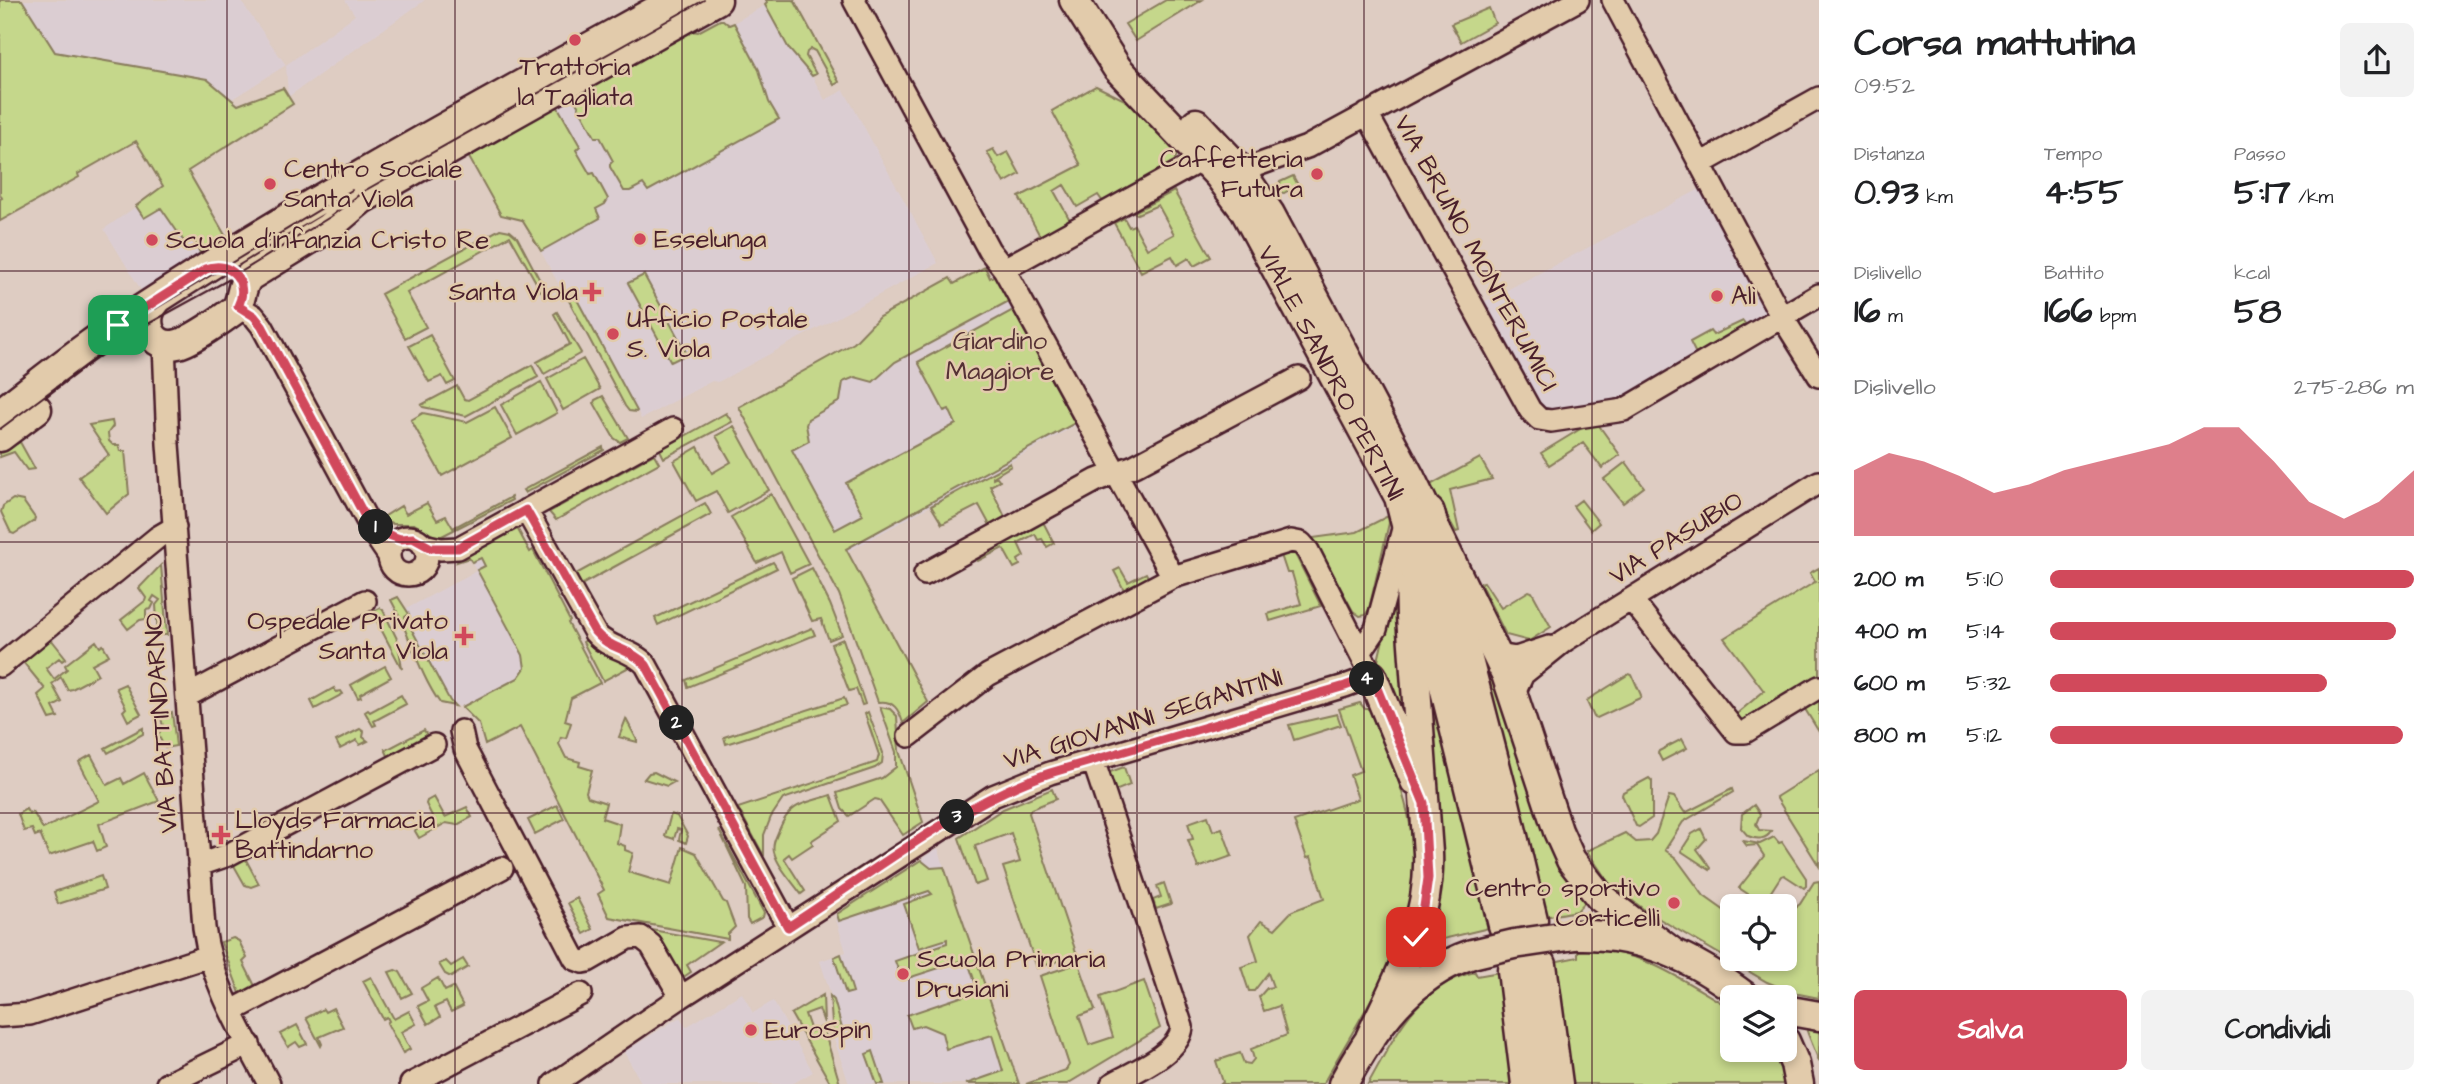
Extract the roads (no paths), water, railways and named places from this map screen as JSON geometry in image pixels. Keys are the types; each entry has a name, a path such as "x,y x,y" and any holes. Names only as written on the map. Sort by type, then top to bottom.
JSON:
{"highway":[{"name":"VIALE SANDRO PERTINI","path":"1414,523 1518,922"},
{"path":"1528,1084 1527,967 1556,1084"}],"main road":[{"path":"0,413 118,325 206,269 408,148 676,0"},
{"path":"0,437 139,336 182,343 233,312 250,276 328,228 366,197 717,0"},
{"name":"VIALE SANDRO PERTINI","path":"1074,0 1117,68 1233,193 1252,223 1414,523 1498,655 1514,692 1558,831 1571,860 1600,897 1672,952"},
{"name":"VIALE SANDRO PERTINI","path":"1096,0 1138,63 1238,168 1257,194 1362,384 1414,523"},
{"path":"206,269 220,266 228,268 239,278 240,297"},
{"path":"157,300 147,317 158,339"},
{"path":"1343,1084 1370,1038 1412,948 1423,914 1429,865 1411,617 1414,523"},
{"path":"1367,664 1424,803"},
{"path":"1370,1038 1414,986 1445,966 1472,954 1514,944 1575,935 1622,937 1672,952 1730,985"},
{"path":"1797,1012 1819,1016"},
{"path":"1794,1062 1799,1084"}],"street":[{"path":"853,0 989,250 1004,269 1173,577"},
{"name":"VIA BRUNO MONTERUMICI","path":"1238,168 1252,167 1307,147 1578,0"},
{"path":"1614,0 1782,317 1819,376"},
{"path":"1700,164 1819,99"},
{"name":"VIA BRUNO MONTERUMICI","path":"1367,114 1536,417 1551,421 1623,410 1782,317"},
{"name":"VIA BRUNO MONTERUMICI","path":"1257,194 1263,182 1307,147"},
{"path":"1004,269 1203,159"},
{"path":"1782,317 1819,295"},
{"path":"240,297 262,326 368,522 386,534 394,548 392,567 402,574 415,574 424,555"},
{"name":"VIA BATTINDARNO","path":"158,339 175,527 202,915 209,956 217,979 269,1084"},
{"path":"925,574 1097,480 1134,466 1299,378"},
{"path":"394,548 413,538 424,555 439,560 673,429"},
{"name":"VIA PASUBIO","path":"1514,692 1523,674 1564,641 1819,482"},
{"path":"526,510 595,632 606,642 637,657 646,665 788,927"},
{"path":"1367,664 1376,629 1414,523"},
{"path":"0,666 158,537 175,527"},
{"path":"908,736 988,675 1173,577 1291,541 1301,543 1307,551 1367,664"},
{"path":"1631,598 1736,732 1745,732 1819,687"},
{"path":"187,696 366,601"},
{"name":"VIA PASUBIO","path":"1498,655 1521,657 1564,641"},
{"name":"VIA GIOVANNI SEGANTINI","path":"554,1084 681,997 993,796 1040,776 1345,686 1367,664"},
{"path":"461,731 464,749 575,958 588,961 628,938 641,937 650,945 681,997"},
{"path":"199,864 228,855 434,745"},
{"path":"1093,760 1182,1027 1178,1040 1169,1050 1112,1084"},
{"path":"232,1012 502,868"},
{"path":"0,1016 30,1014 209,956"},
{"path":"411,1084 581,994"},
{"path":"167,1084 249,1044"}],"tram line":[{"path":"0,429 119,340 228,280 330,217 364,191 704,0"},
{"path":"155,309 352,190"}],"place":[{"name":"Trattoria la Tagliata","path":"575,40"},
{"name":"Caffetteria Futura","path":"1317,174"},
{"name":"Centro Sociale Santa Viola","path":"270,184"},
{"name":"Esselunga","path":"640,239"},
{"name":"Scuola d'infanzia Cristo Re","path":"152,240"},
{"name":"Santa Viola","path":"592,292"},
{"name":"Alì","path":"1717,296"},
{"name":"Ufficio Postale S. Viola","path":"613,334"},
{"name":"Ospedale Privato Santa Viola","path":"464,636"},
{"name":"Lloyds Farmacia Battindarno","path":"221,835"},
{"name":"Centro sportivo Corticelli","path":"1674,903"},
{"name":"Scuola Primaria Drusiani","path":"903,974"},
{"name":"EuroSpin","path":"751,1030"}],"park label":[{"name":"Giardino Maggiore","path":"1000,356"}]}
